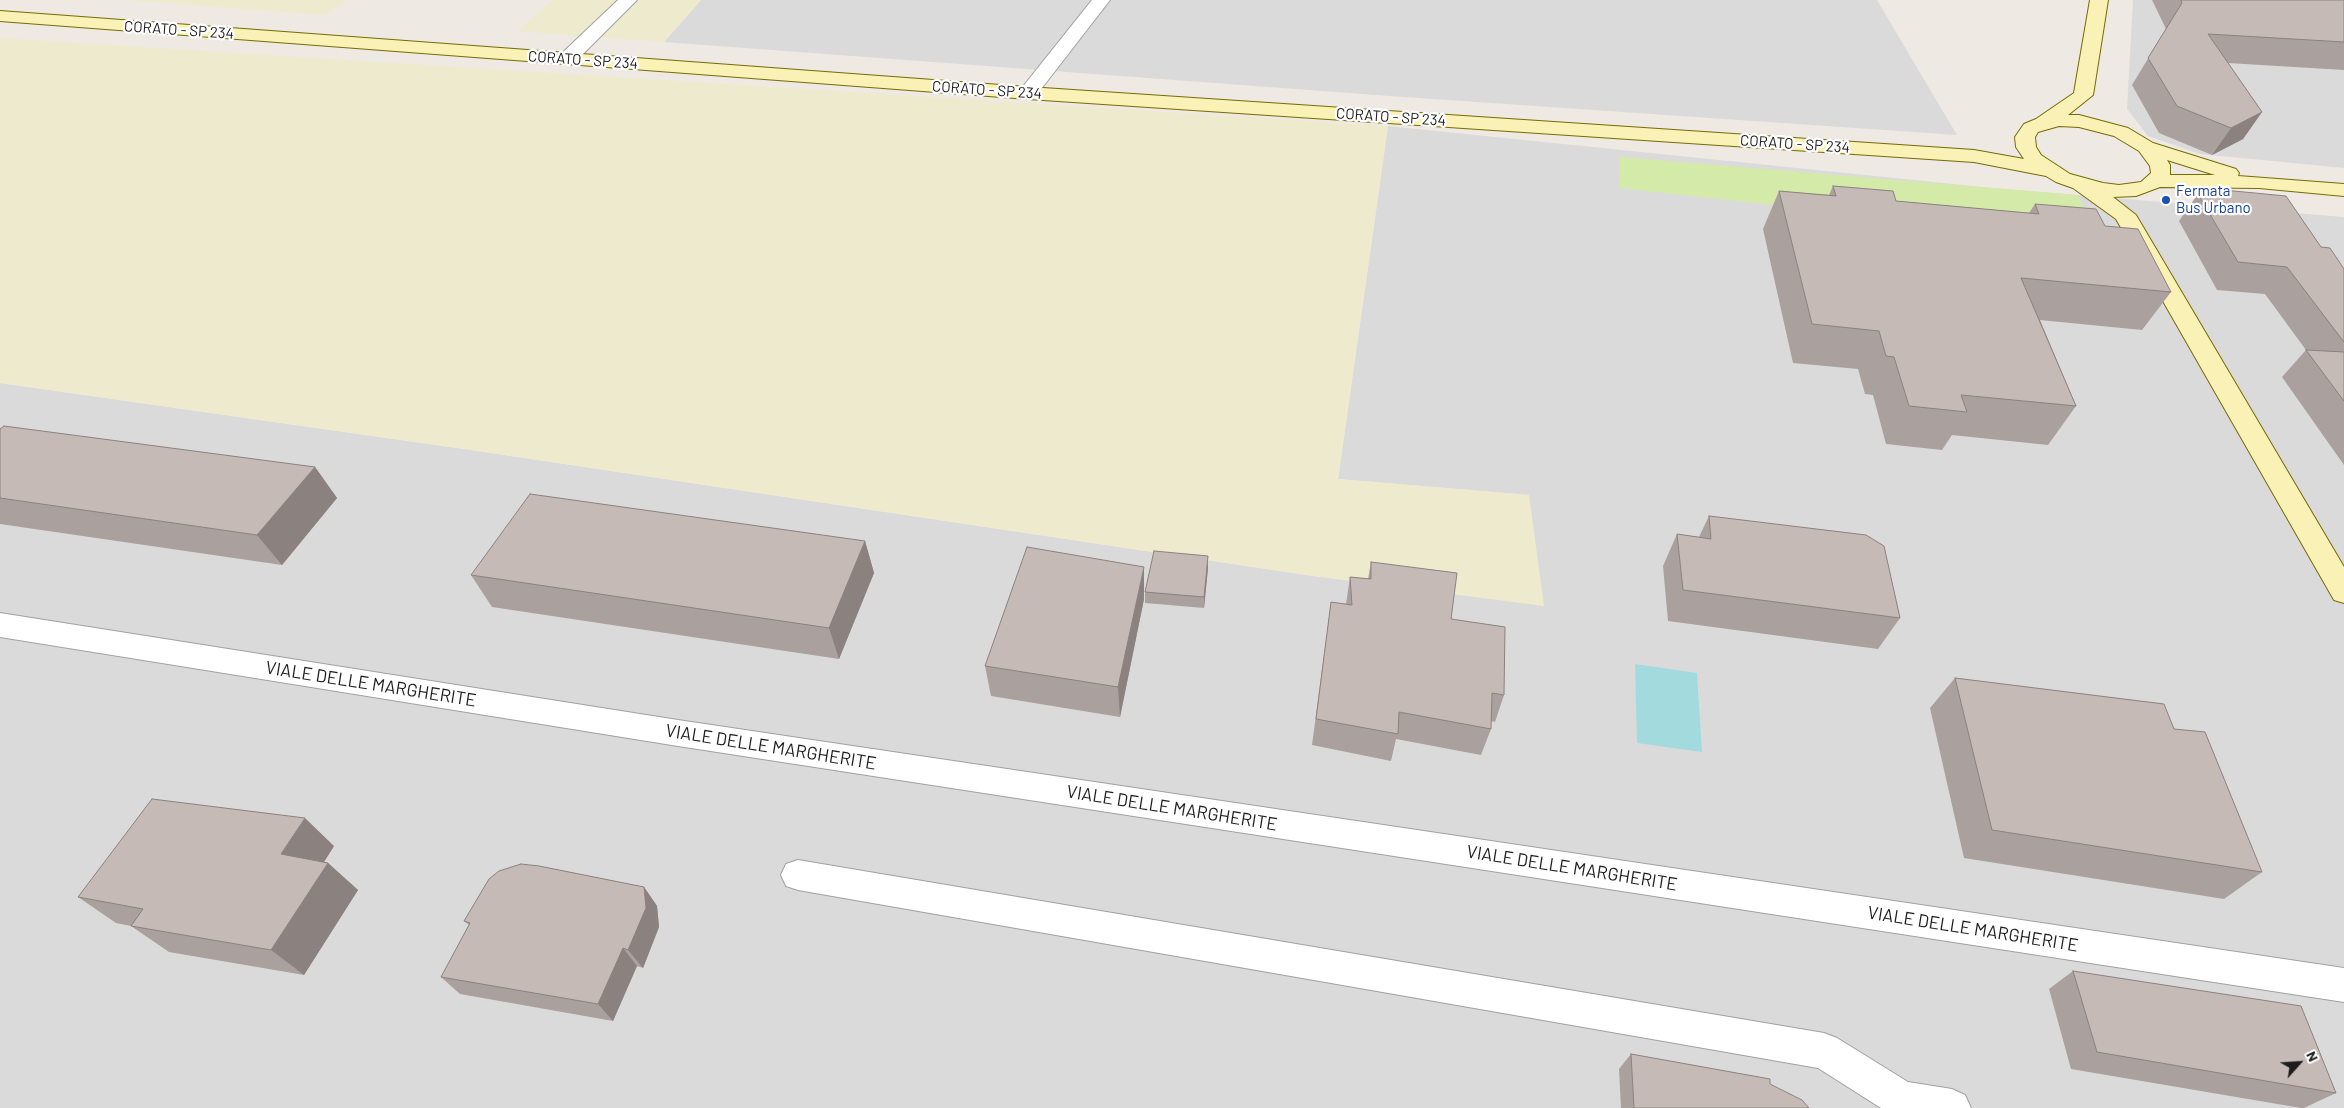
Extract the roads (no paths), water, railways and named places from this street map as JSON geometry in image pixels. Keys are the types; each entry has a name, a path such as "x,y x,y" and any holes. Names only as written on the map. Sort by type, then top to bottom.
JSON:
{"main road":[{"path":"2043,123 2083,95 2099,0"},
{"name":"CORATO - SP 234","path":"0,16 1028,93 1974,156 2048,170 2082,185 2101,189 2136,190 2148,186 2156,180 2161,173 2160,165 2146,147"},
{"path":"2083,95 2120,132"},
{"name":"CORATO - SP 234","path":"1974,156 2025,137 2031,128 2043,123 2059,120 2079,121 2120,132 2146,147 2259,182"},
{"name":"CORATO - SP 234","path":"2025,137 2026,147 2030,153 2048,170"},
{"name":"CORATO - SP 234","path":"2156,180 2259,182 2344,190"},
{"path":"2082,185 2125,215 2344,592"},
{"path":"2125,215 2136,190"}],"street":[{"path":"567,59 628,0"},
{"path":"1028,93 1100,0"},
{"name":"VIALE DELLE MARGHERITE","path":"0,626 668,731 2344,985"},
{"path":"798,875 1824,1051 1902,1100 1952,1108"}],"water":[{"path":"1635,664 1697,673 1702,752 1637,743"}],"place":[{"name":"Fermata Bus Urbano","path":"2166,200"}]}
